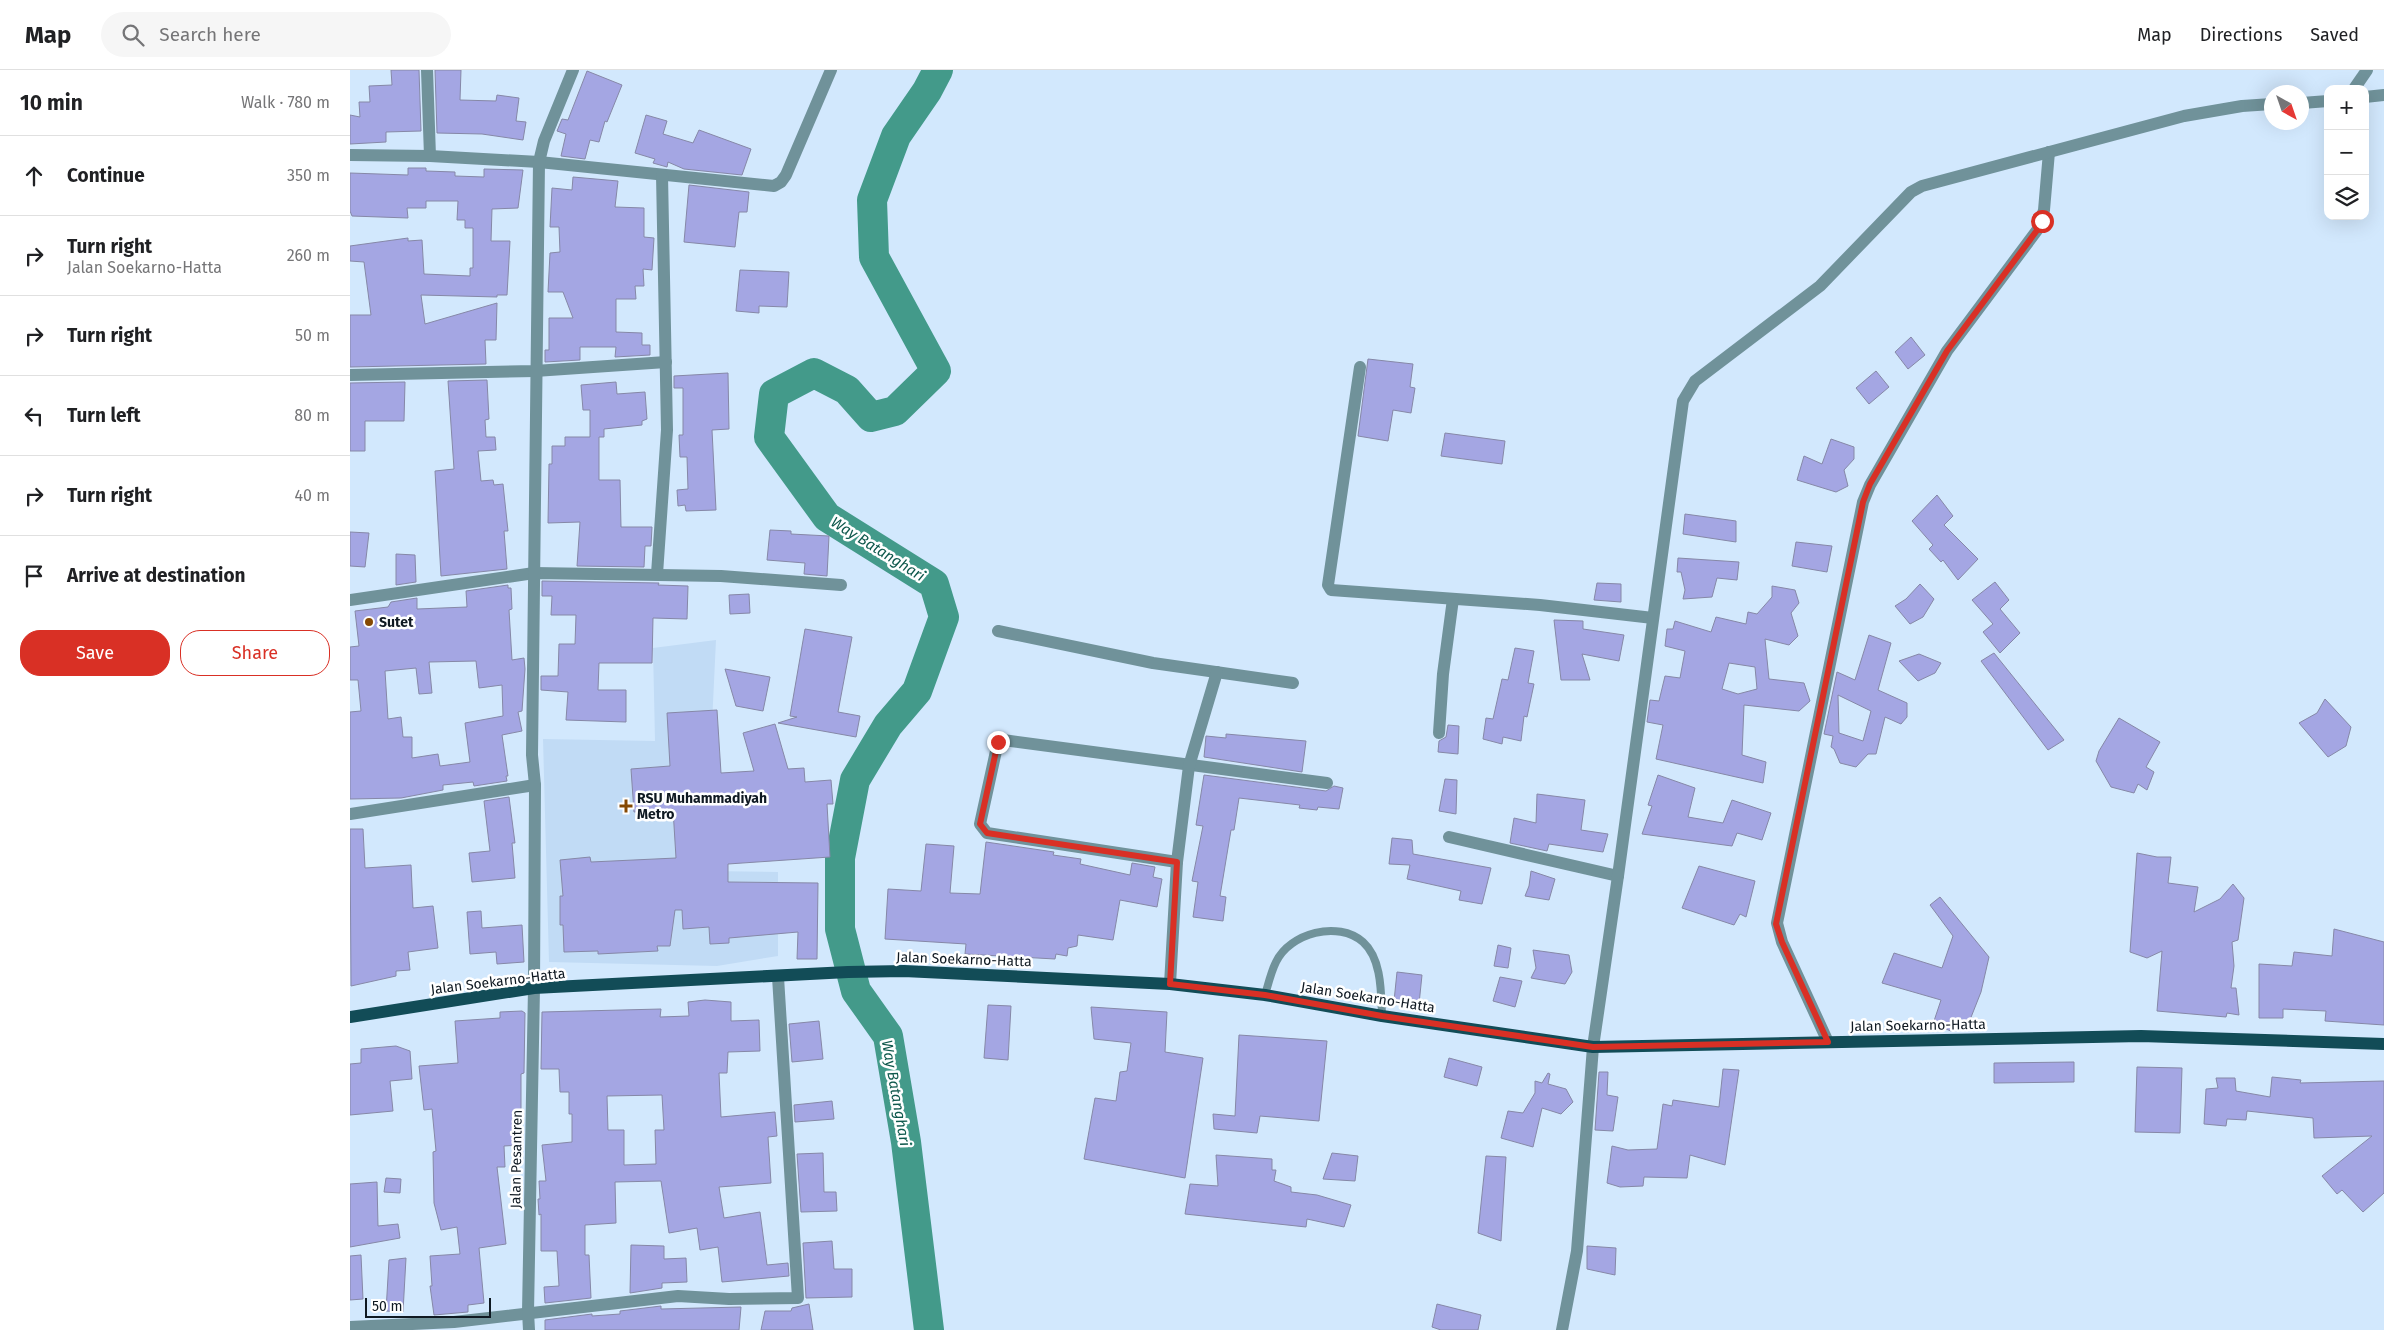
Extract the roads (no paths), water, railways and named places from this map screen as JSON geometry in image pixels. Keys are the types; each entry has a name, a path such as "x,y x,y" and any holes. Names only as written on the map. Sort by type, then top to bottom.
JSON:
{"main road":[{"name":"Jalan Soekarno-Hatta","path":"350,1017 534,988 848,972 904,971 1170,984 1265,995 1382,1016 1593,1047 2141,1036 2384,1044"}],"street":[{"path":"427,70 430,156"},
{"name":"Jalan Pesantren","path":"529,1330 534,988 535,785 532,755 535,371 539,162 544,141 573,70"},
{"path":"350,155 430,156 539,162 756,186 778,184 786,175 830,70"},
{"path":"2357,85 2367,70"},
{"path":"2369,96 2384,95"},
{"path":"2309,102 2324,100"},
{"path":"1562,1330 1577,1250 1585,1129 1593,1047 1683,400 1694,381 1820,286 1911,192 1922,186 2184,116 2242,106 2264,105"},
{"path":"1828,1042 1782,942 1776,924 1863,502 1898,434 1947,351 2038,229 2044,210 2049,152"},
{"path":"657,574 667,430 662,175"},
{"path":"350,375 535,371 666,362"},
{"path":"1360,367 1329,587 1331,590 1540,604 1653,618"},
{"path":"350,600 534,573 721,576 841,585"},
{"path":"1439,733 1443,674 1453,599"},
{"path":"998,632 1153,663 1293,683"},
{"path":"1170,984 1177,862 1189,766 1217,672"},
{"path":"1177,862 987,833 980,824 997,744 1000,740 1327,783"},
{"path":"350,814 535,785"},
{"path":"1449,837 1618,876"},
{"path":"350,1327 454,1322 678,1296 729,1299 798,1298 778,977"}],"lane":[{"path":"1265,995 1276,961 1292,944 1317,931 1348,934 1364,942 1373,958 1380,982 1382,1016"}],"waterway":[{"name":"Way Batanghari","path":"929,1330 906,1142 888,1036 856,991 840,929 840,858 855,780 888,725 917,691 944,617 934,584 827,517 769,437 774,394 814,373 847,390 871,417 895,411 936,371 874,257 872,200 896,136 927,91 938,70"}],"place":[{"name":"Sutet","path":"369,622"},
{"name":"RSU Muhammadiyah Metro","path":"626,806"}]}
